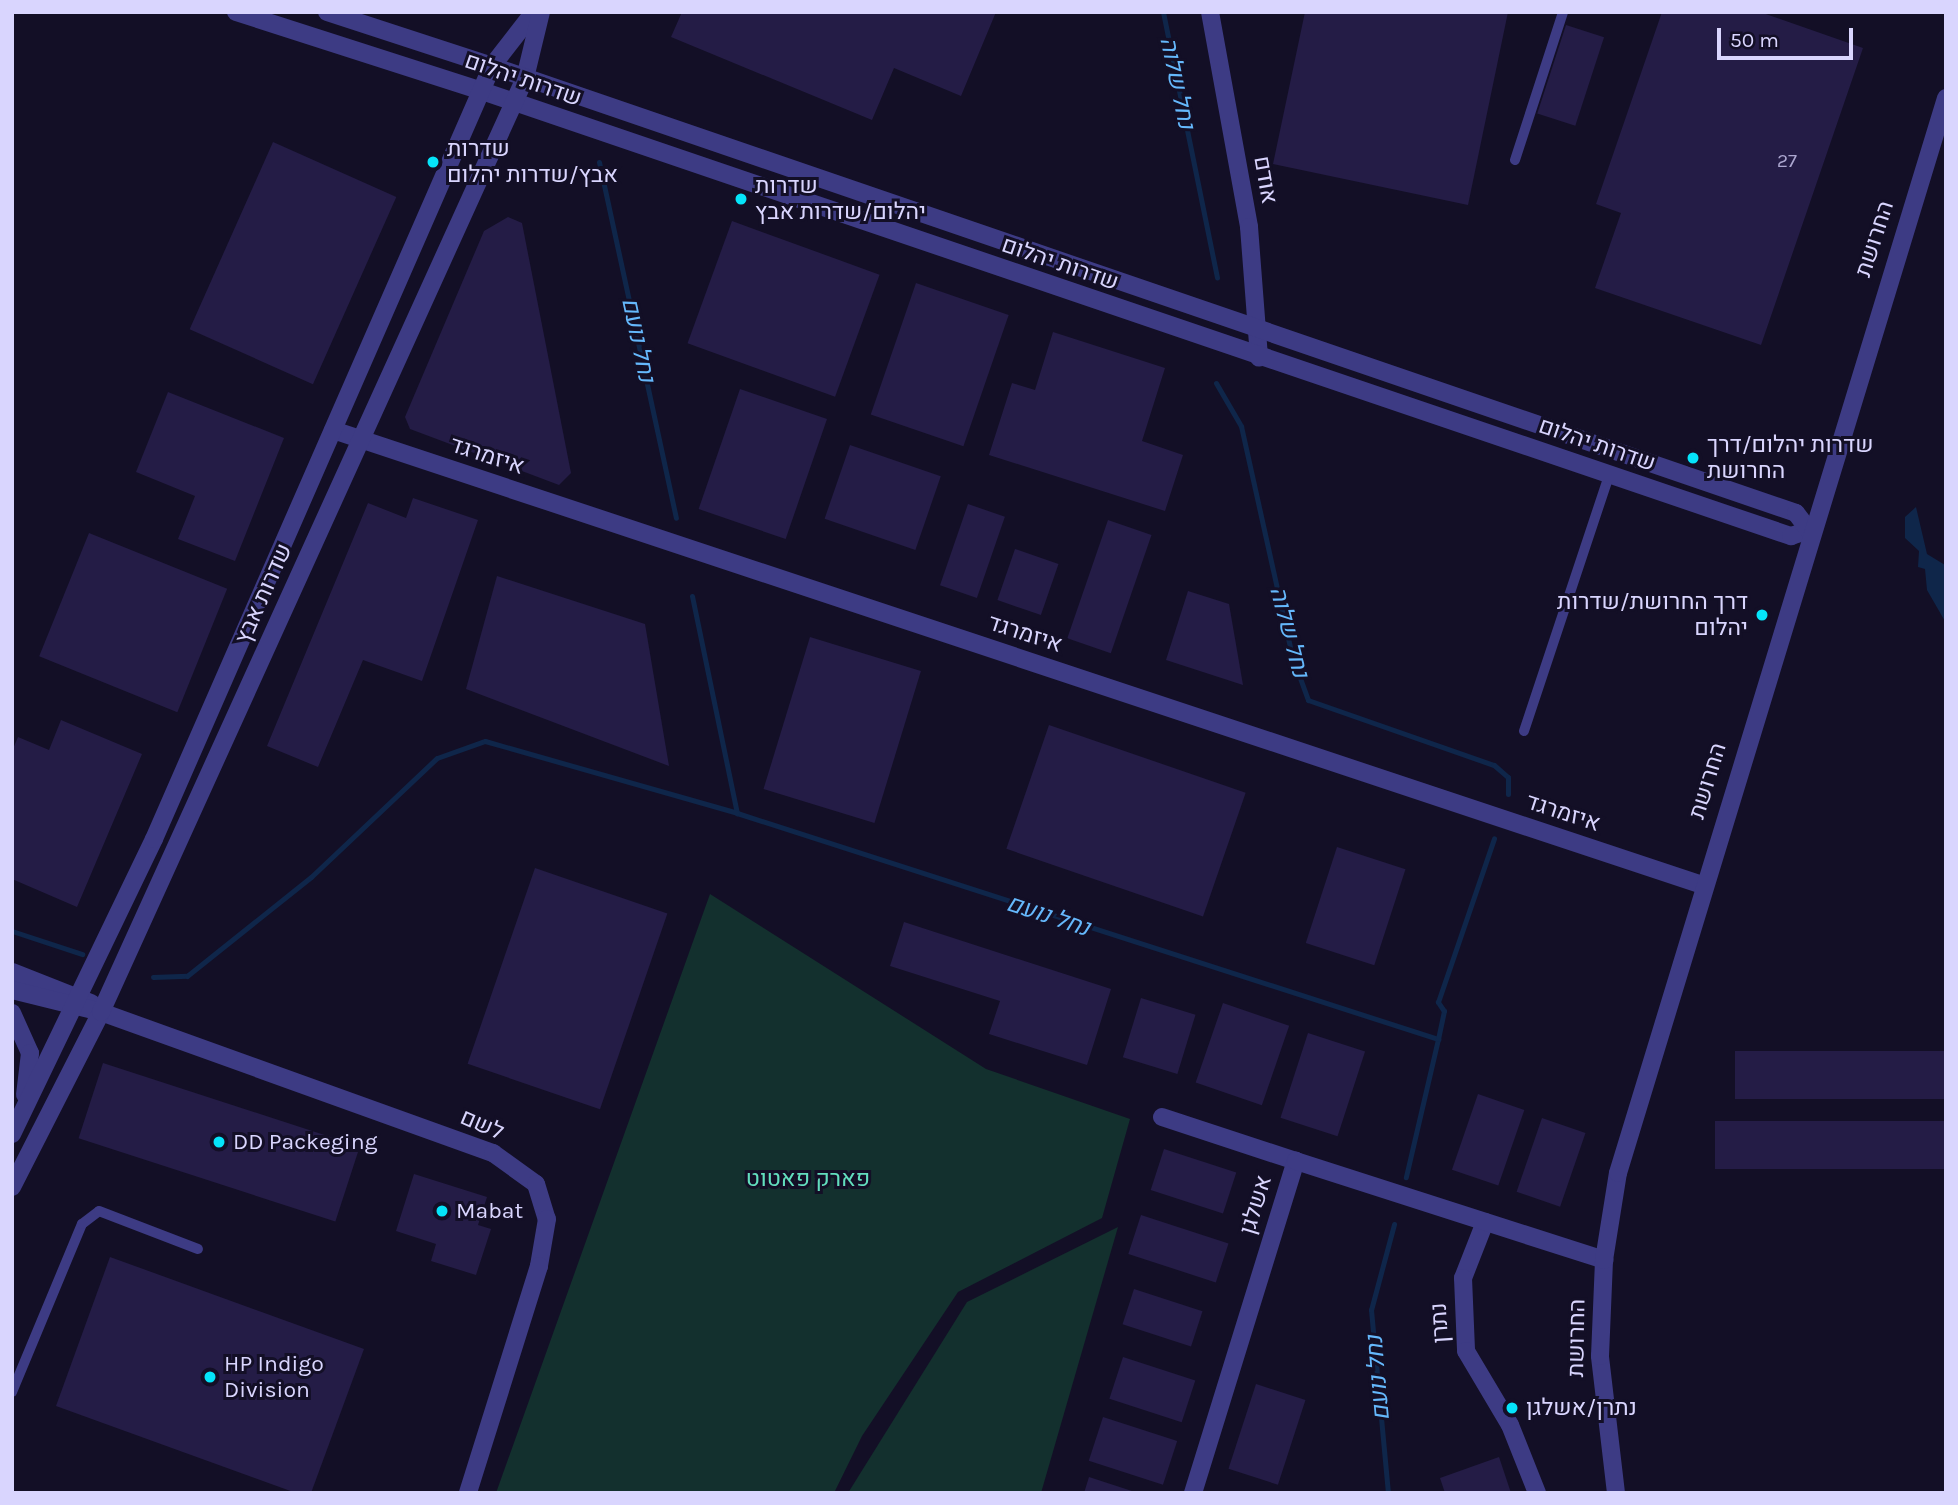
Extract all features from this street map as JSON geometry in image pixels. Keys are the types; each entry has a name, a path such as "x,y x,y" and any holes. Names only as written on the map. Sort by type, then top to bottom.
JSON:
{"street":[{"name":"שדרות יהלום","path":"236,12 482,91 1259,358 1791,536 1809,530 1796,513 492,66 327,12"},
{"name":"שדרות אבץ","path":"15,1129 78,1002 492,66 534,12"},
{"name":"שדרות אבץ","path":"12,1187 101,1012 514,103 525,78 541,12"},
{"name":"אודם","path":"1210,12 1249,228 1259,358"},
{"name":"החרושת","path":"1616,1493 1600,1368 1604,1260 1618,1173 1809,530 1946,98"},
{"name":"איזמרגד","path":"333,430 1702,885"},
{"name":"לשם","path":"12,972 101,1012 493,1153 536,1184 547,1219 539,1266 468,1493"},
{"name":"לשם","path":"12,990 78,1002"},
{"path":"12,1013 30,1053 15,1129"},
{"path":"1162,1117 1296,1161"},
{"name":"אשלגן","path":"1193,1493 1296,1161 1604,1260"},
{"name":"נתרן","path":"1485,1222 1462,1278 1466,1351 1510,1425 1537,1493"}],"lane":[{"path":"1515,160 1563,12"},
{"path":"1524,731 1609,475"},
{"path":"12,1392 16,1374 82,1224 99,1211 198,1249"}],"green space":[{"name":"פארק פאטוט","path":"710,894 986,1069 1130,1119 1102,1218 958,1292 862,1436 834,1493 496,1493"},
{"path":"1118,1227 1041,1493 848,1493 967,1302"}],"water":[{"path":"1916,507 1927,554 1945,565 1946,623 1927,590 1925,569 1918,567 1919,551 1905,538 1905,517"}],"building":[{"path":"682,12 996,12 961,96 894,68 872,120 671,37"},
{"path":"1305,12 1508,12 1468,205 1273,164"},
{"path":"1662,12 1760,12 1863,48 1761,345 1595,288 1621,213 1596,204"},
{"path":"1566,25 1604,37 1575,126 1537,113"},
{"path":"273,142 396,197 313,384 190,329"},
{"path":"508,217 522,223 571,473 559,485 410,429 405,417 484,231"},
{"path":"732,221 880,275 835,397 688,343"},
{"path":"916,283 1009,315 963,446 871,414"},
{"path":"1053,332 1165,368 1142,441 1183,455 1165,511 989,455 1012,383 1035,390"},
{"path":"740,389 827,419 786,539 699,509"},
{"path":"168,392 284,438 235,561 178,539 195,496 136,472"},
{"path":"850,445 941,476 915,550 825,519"},
{"path":"413,498 478,520 422,681 363,660 318,767 267,746 368,503 406,518"},
{"path":"968,504 1005,517 977,598 940,585"},
{"path":"1108,520 1151,535 1111,653 1067,638"},
{"path":"89,533 227,589 177,712 39,656"},
{"path":"1015,549 1058,564 1041,615 997,600"},
{"path":"497,576 645,624 669,766 466,689"},
{"path":"1188,591 1229,604 1243,685 1166,660"},
{"path":"810,637 921,671 874,823 764,789"},
{"path":"61,720 142,754 77,907 12,879 12,751 18,737 49,750"},
{"path":"1049,725 1246,793 1203,917 1006,849"},
{"path":"1337,847 1405,869 1374,965 1306,943"},
{"path":"535,868 667,914 600,1109 468,1064"},
{"path":"904,922 1111,989 1087,1065 989,1034 1000,1001 890,966"},
{"path":"1141,998 1196,1015 1177,1074 1123,1057"},
{"path":"1223,1003 1289,1026 1262,1105 1196,1082"},
{"path":"1308,1033 1365,1052 1338,1136 1280,1118"},
{"path":"1735,1051 1946,1051 1946,1099 1735,1099"},
{"name":"DD Packeging","path":"103,1063 360,1146 335,1222 79,1138"},
{"path":"1478,1094 1524,1110 1498,1186 1452,1170"},
{"path":"1542,1118 1585,1133 1560,1207 1517,1192"},
{"path":"1715,1121 1946,1121 1946,1169 1715,1169"},
{"path":"1164,1149 1236,1172 1223,1213 1151,1190"},
{"name":"Mabat","path":"414,1174 487,1197 478,1225 491,1229 476,1275 431,1261 436,1244 396,1231"},
{"path":"1141,1215 1228,1243 1216,1282 1128,1254"},
{"name":"HP Indigo Division","path":"110,1257 364,1349 311,1493 296,1493 56,1406"},
{"path":"1134,1289 1202,1311 1191,1346 1123,1324"},
{"path":"1123,1357 1195,1380 1182,1422 1109,1399"},
{"path":"1256,1384 1305,1400 1278,1485 1228,1469"},
{"path":"1103,1417 1177,1441 1163,1485 1089,1461"},
{"path":"1499,1457 1511,1493 1445,1493 1440,1478"},
{"path":"1089,1477 1135,1492 1135,1493 1084,1493"}],"waterway":[{"name":"נחל שלוה","path":"1163,12 1217,278"},
{"name":"נחל נועם","path":"599,162 676,518"},
{"name":"נחל שלוה","path":"1216,383 1241,426 1292,656 1308,700 1494,765 1508,777 1508,794"},
{"name":"נחל נועם","path":"692,596 737,813 1438,1039 1406,1177"},
{"path":"153,977 187,976 311,877 437,758 485,741 737,813"},
{"name":"נחל שלוה","path":"1438,1039 1444,1011 1438,1002 1494,838"},
{"path":"12,931 82,954"},
{"name":"נחל נועם","path":"1388,1493 1371,1310 1394,1224"}],"place":[{"name":"שדרות אבץ/שדרות יהלום","path":"433,162"},
{"name":"שדרות יהלום/שדרות אבץ","path":"741,199"},
{"name":"שדרות יהלום/דרך החרושת","path":"1693,458"},
{"name":"דרך החרושת/שדרות יהלום","path":"1762,615"},
{"name":"DD Packeging","path":"219,1142"},
{"name":"Mabat","path":"442,1211"},
{"name":"HP Indigo Division","path":"210,1377"},
{"name":"נתרן/אשלגן","path":"1512,1408"}]}
